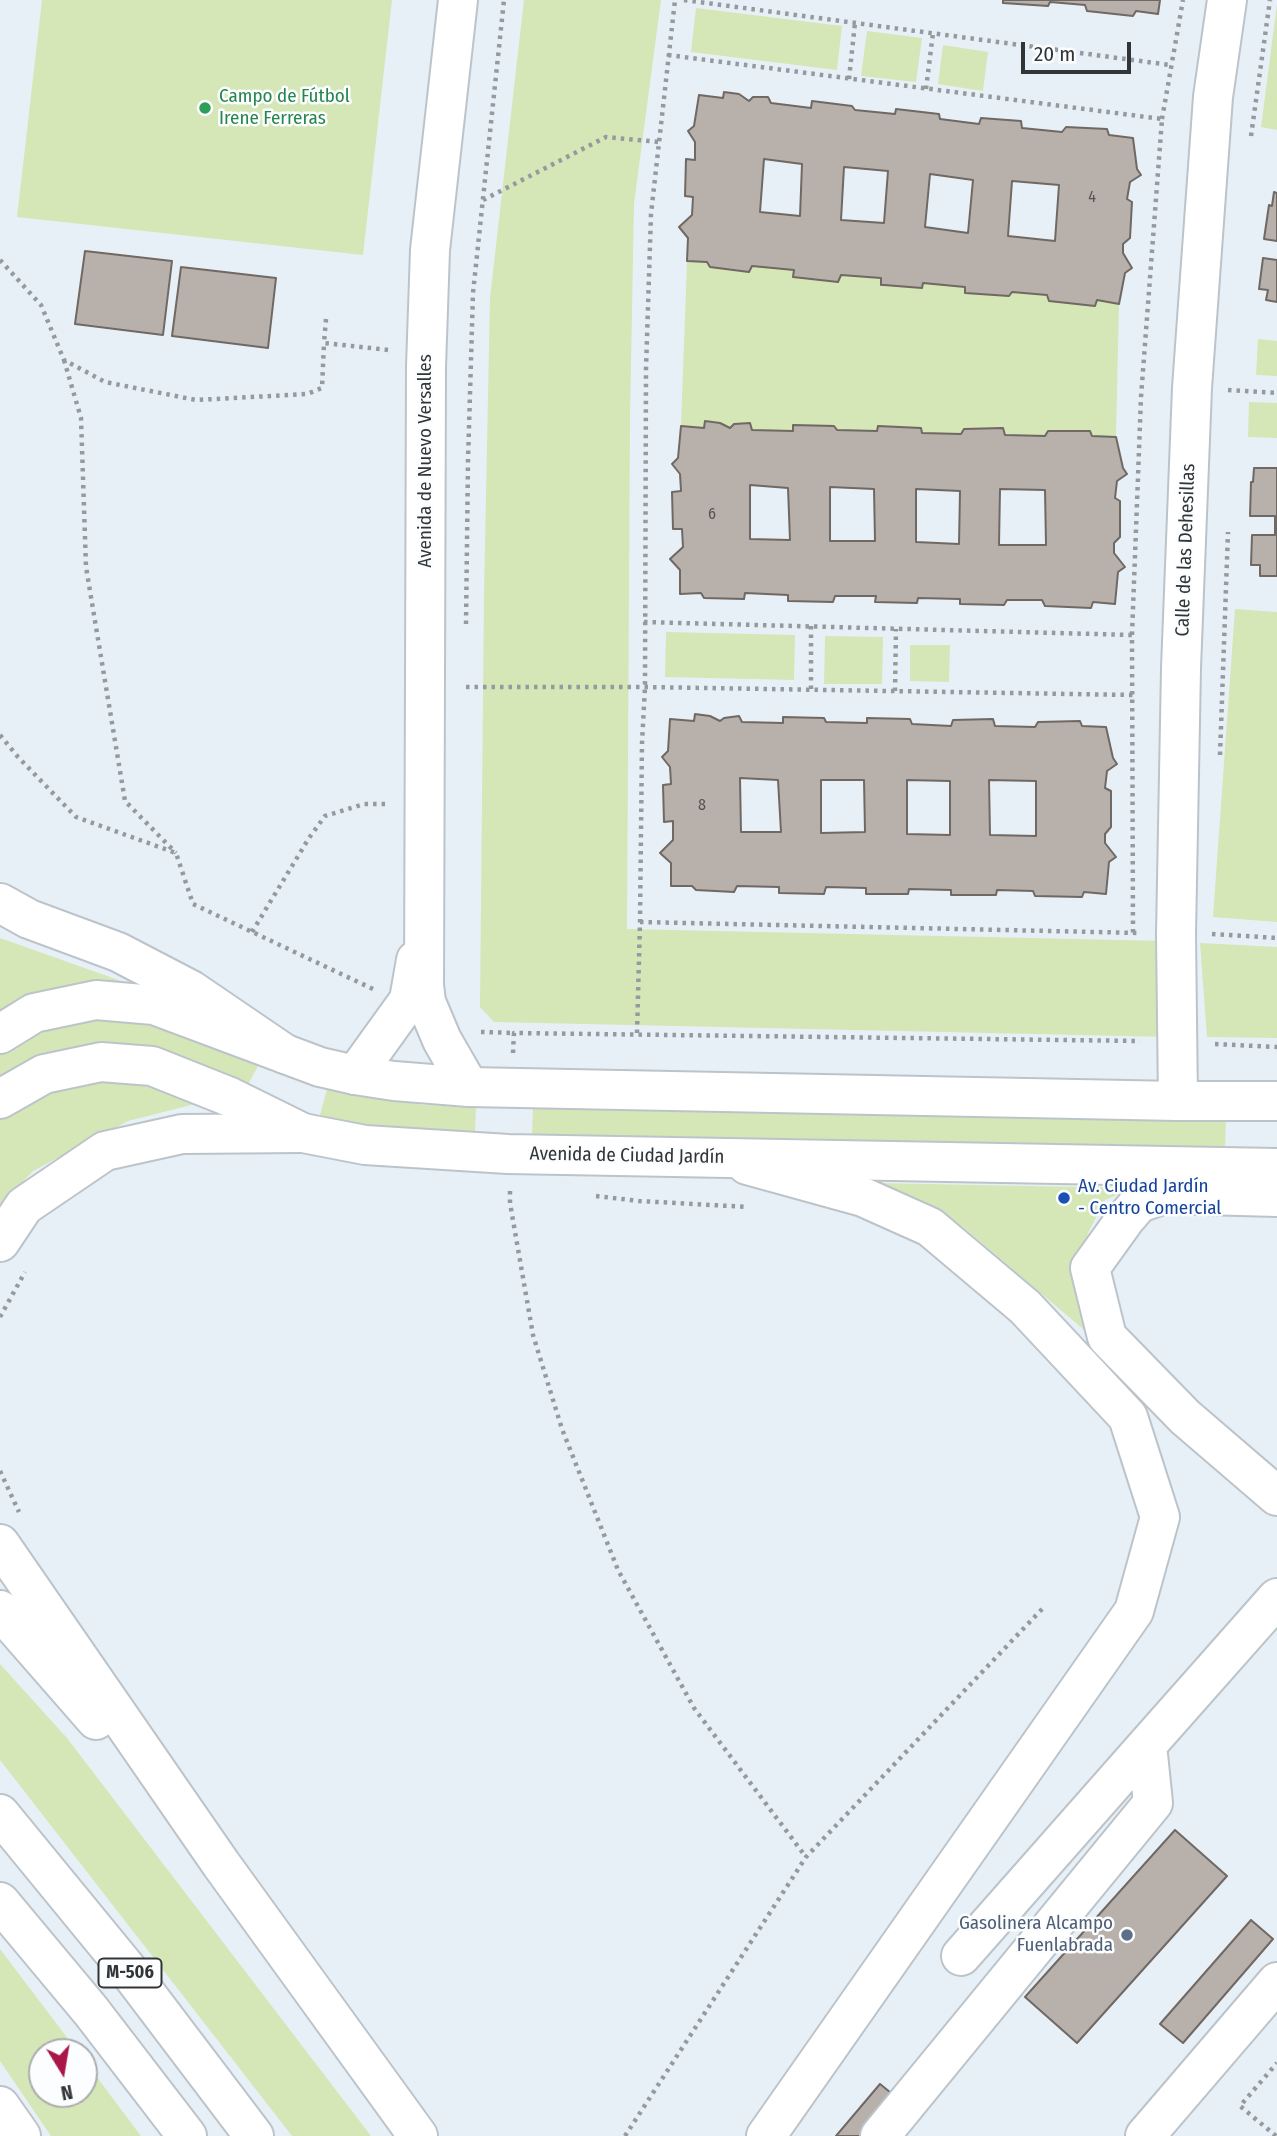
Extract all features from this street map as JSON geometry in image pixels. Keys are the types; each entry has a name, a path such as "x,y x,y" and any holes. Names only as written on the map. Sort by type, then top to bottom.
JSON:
{"main road":[{"name":"Avenida de Nuevo Versalles","path":"458,0 430,250 426,368 424,924 426,1002 442,1040 469,1087"},
{"name":"Calle de las Dehesillas","path":"1178,1101 1176,934 1181,668 1192,388 1213,97 1227,0"},
{"path":"0,903 29,919 118,952 191,990 285,1054"},
{"name":"Avenida de Nuevo Versalles","path":"355,1075 409,1000 424,924"},
{"path":"0,1034 34,1013 96,1000 153,1005 320,1067 394,1082 469,1087 1277,1101"},
{"name":"Avenida de Ciudad Jardín","path":"0,1099 44,1074 101,1062 152,1066 230,1097 303,1133 365,1145 508,1154 1277,1168"},
{"path":"15,1252 24,1206 105,1151 182,1134 303,1133"},
{"path":"721,1158 863,1197 930,1227 1125,1386 1185,1417"},
{"path":"1277,1197 1165,1194 1139,1203 1090,1268 1107,1337 1185,1417 1277,1496"},
{"path":"766,2136 1134,1611 1160,1517 1128,1417 1025,1307"},
{"path":"0,1544 221,1864 418,2136"},
{"path":"961,1956 1277,1598"},
{"path":"0,1610 221,1864"},
{"path":"880,2136 1153,1803 1147,1745"},
{"name":"M-506","path":"0,1814 131,1975 254,2136"},
{"name":"M-506","path":"0,1902 91,2011 187,2136"},
{"path":"1145,2136 1277,1982"},
{"path":"0,2106 21,2136"}],"path":[{"path":"466,634 473,293 504,0"},
{"path":"637,1033 645,687 646,356 651,214 674,0"},
{"path":"684,0 1170,65"},
{"path":"1133,933 1132,635 1141,397 1162,119 1183,0"},
{"path":"1251,140 1270,0"},
{"path":"849,79 855,23"},
{"path":"926,89 933,33"},
{"path":"668,55 1162,119"},
{"path":"483,200 606,137 659,142"},
{"path":"0,260 41,305 64,360 81,418 86,567 125,801 176,853 193,904 373,990"},
{"path":"64,360 105,382 196,400 307,394 322,388 326,319"},
{"path":"324,343 394,350"},
{"path":"1232,391 1233,377"},
{"path":"1192,388 1277,393"},
{"path":"1220,756 1228,526"},
{"path":"644,622 1132,635"},
{"path":"811,626 811,690"},
{"path":"895,691 896,629"},
{"path":"466,674 466,687 645,687 1133,695"},
{"path":"0,734 18,757 76,817 176,853"},
{"path":"252,932 325,816 364,804 390,804"},
{"path":"640,922 1207,933 1277,938"},
{"path":"476,1032 1177,1042 1277,1047"},
{"path":"511,1087 514,1033"},
{"path":"500,1187 510,1187 510,1203 533,1335 558,1417 618,1570 694,1708 806,1857"},
{"path":"588,1195 756,1208"},
{"path":"0,1317 15,1252"},
{"path":"625,2136 806,1857 1045,1605"},
{"path":"1276,2136 1240,2106 1277,2063"}],"green space":[{"name":"Campo de Fútbol Irene Ferreras","path":"42,0 392,0 363,255 17,217"},
{"path":"524,0 661,0 634,204 627,929 1165,941 1169,1037 494,1022 480,1007 490,298"},
{"path":"1277,4 1277,130 1261,127"},
{"path":"696,8 842,26 837,70 691,52"},
{"path":"867,31 922,38 916,82 861,76"},
{"path":"943,45 988,52 983,91 938,84"},
{"path":"687,261 707,262 710,267 749,272 752,266 794,270 838,282 841,275 881,278 884,285 922,288 923,283 965,287 965,293 1009,296 1012,292 1047,295 1049,301 1095,306 1097,300 1119,304 1116,437 1092,436 1090,431 1049,431 1045,436 1005,435 1003,428 964,429 961,434 922,433 920,428 878,426 877,431 793,425 793,431 752,430 749,423 730,428 720,423 705,421 704,428 681,426"},
{"path":"1258,339 1277,341 1277,376 1256,375"},
{"path":"1249,402 1277,403 1277,438 1248,437"},
{"path":"1235,609 1277,612 1277,922 1213,917"},
{"path":"666,632 795,635 794,680 665,677"},
{"path":"825,636 883,637 882,684 824,684"},
{"path":"910,645 950,645 949,682 910,681"},
{"path":"0,938 124,982 124,988 0,1014"},
{"path":"1200,943 1277,947 1277,1038 1207,1037"},
{"path":"118,1017 161,1026 258,1066 245,1090 196,1069 0,1081 0,1051 12,1041 68,1020"},
{"path":"97,1075 150,1078 203,1102 128,1121 33,1171 0,1206 0,1119 54,1087"},
{"path":"327,1089 423,1105 476,1106 475,1134 355,1125 320,1115"},
{"path":"533,1107 1226,1121 1225,1148 532,1135"},
{"path":"874,1183 1134,1188 1105,1200 1088,1233 1079,1275 1090,1335 963,1227 940,1213"},
{"path":"0,1664 67,1738 371,2136 292,2136 0,1760"},
{"path":"0,1949 67,2038 28,2038 28,2102 0,2061"},
{"path":"98,2079 141,2136 51,2136 32,2108 98,2108"}],"building":[{"path":"1003,0 1160,0 1158,14 1136,11 1133,16 1087,11 1085,5 1050,2 1048,6 1003,3"},
{"path":"724,92 739,94 749,101 753,97 768,97 771,103 811,108 812,101 852,106 855,110 895,114 896,109 939,114 940,119 979,124 981,118 1021,121 1022,128 1062,132 1066,127 1107,129 1109,135 1133,138 1137,169 1141,175 1130,182 1127,199 1132,202 1130,238 1123,244 1123,253 1132,268 1125,273 1119,304 1097,300 1095,306 1049,301 1047,295 1012,292 1009,296 965,293 965,287 923,283 922,288 881,285 881,278 841,275 838,282 793,277 794,270 752,266 749,272 710,267 707,262 687,261 688,238 679,227 692,215 693,197 685,196 686,159 695,160 695,142 688,131 694,126 699,95 723,98","holes":["764,159 802,164 800,216 760,212","844,167 888,171 884,223 841,220","930,174 973,180 968,233 925,227","1012,181 1059,185 1055,241 1008,236"]},
{"path":"1274,192 1277,193 1277,241 1264,239 1269,205 1272,206"},
{"path":"85,251 172,261 163,335 75,324"},
{"path":"1263,258 1277,260 1277,302 1266,300 1268,290 1259,289"},
{"path":"181,267 276,278 268,348 172,336"},
{"path":"705,421 720,423 730,428 734,424 750,423 752,430 793,431 793,425 877,431 878,426 921,428 922,433 961,434 964,429 1003,428 1005,435 1045,436 1048,431 1090,431 1092,436 1116,437 1123,468 1127,474 1117,481 1115,498 1120,501 1120,537 1114,543 1114,553 1125,567 1118,572 1115,604 1093,602 1091,608 1045,606 1042,600 1007,600 1004,605 960,604 960,599 918,598 917,603 875,602 876,596 835,596 833,602 788,601 788,595 745,593 744,599 704,598 701,593 680,594 680,570 670,559 683,547 682,529 673,529 672,492 681,491 680,474 672,464 678,458 681,426 704,428","holes":["750,485 788,488 790,540 750,539","830,487 874,489 875,541 830,541","916,489 960,491 959,544 916,542","1000,489 1045,490 1046,545 999,545"]},
{"path":"1254,468 1277,468 1277,576 1260,576 1260,565 1251,565 1252,535 1275,535 1275,516 1250,516"},
{"path":"695,714 710,716 720,721 739,716 742,722 783,723 783,717 867,723 867,718 910,719 912,724 951,726 953,720 993,719 995,726 1035,727 1038,722 1080,721 1082,726 1106,727 1113,758 1117,764 1107,771 1105,788 1111,791 1111,827 1105,834 1105,843 1116,857 1109,862 1106,894 1084,892 1082,897 1035,896 1033,891 997,890 996,895 951,895 951,890 909,889 908,894 866,894 866,888 826,887 824,894 779,893 779,887 737,886 734,892 671,886 671,863 660,853 673,840 673,821 664,822 663,785 671,784 670,767 662,757 668,751 670,719 694,721","holes":["740,778 778,780 781,832 741,832","821,780 864,780 865,832 821,833","907,780 950,781 950,835 907,834","989,780 1036,781 1036,836 990,835"]},
{"path":"1175,1830 1227,1876 1077,2043 1025,1997"},
{"path":"1251,1920 1273,1939 1183,2043 1160,2024"},
{"path":"880,2084 896,2097 864,2136 836,2136"}],"place":[{"name":"Campo de Fútbol Irene Ferreras","path":"205,108"},
{"name":"Av. Ciudad Jardín - Centro Comercial","path":"1064,1198"},
{"name":"Gasolinera Alcampo Fuenlabrada","path":"1127,1935"}]}
